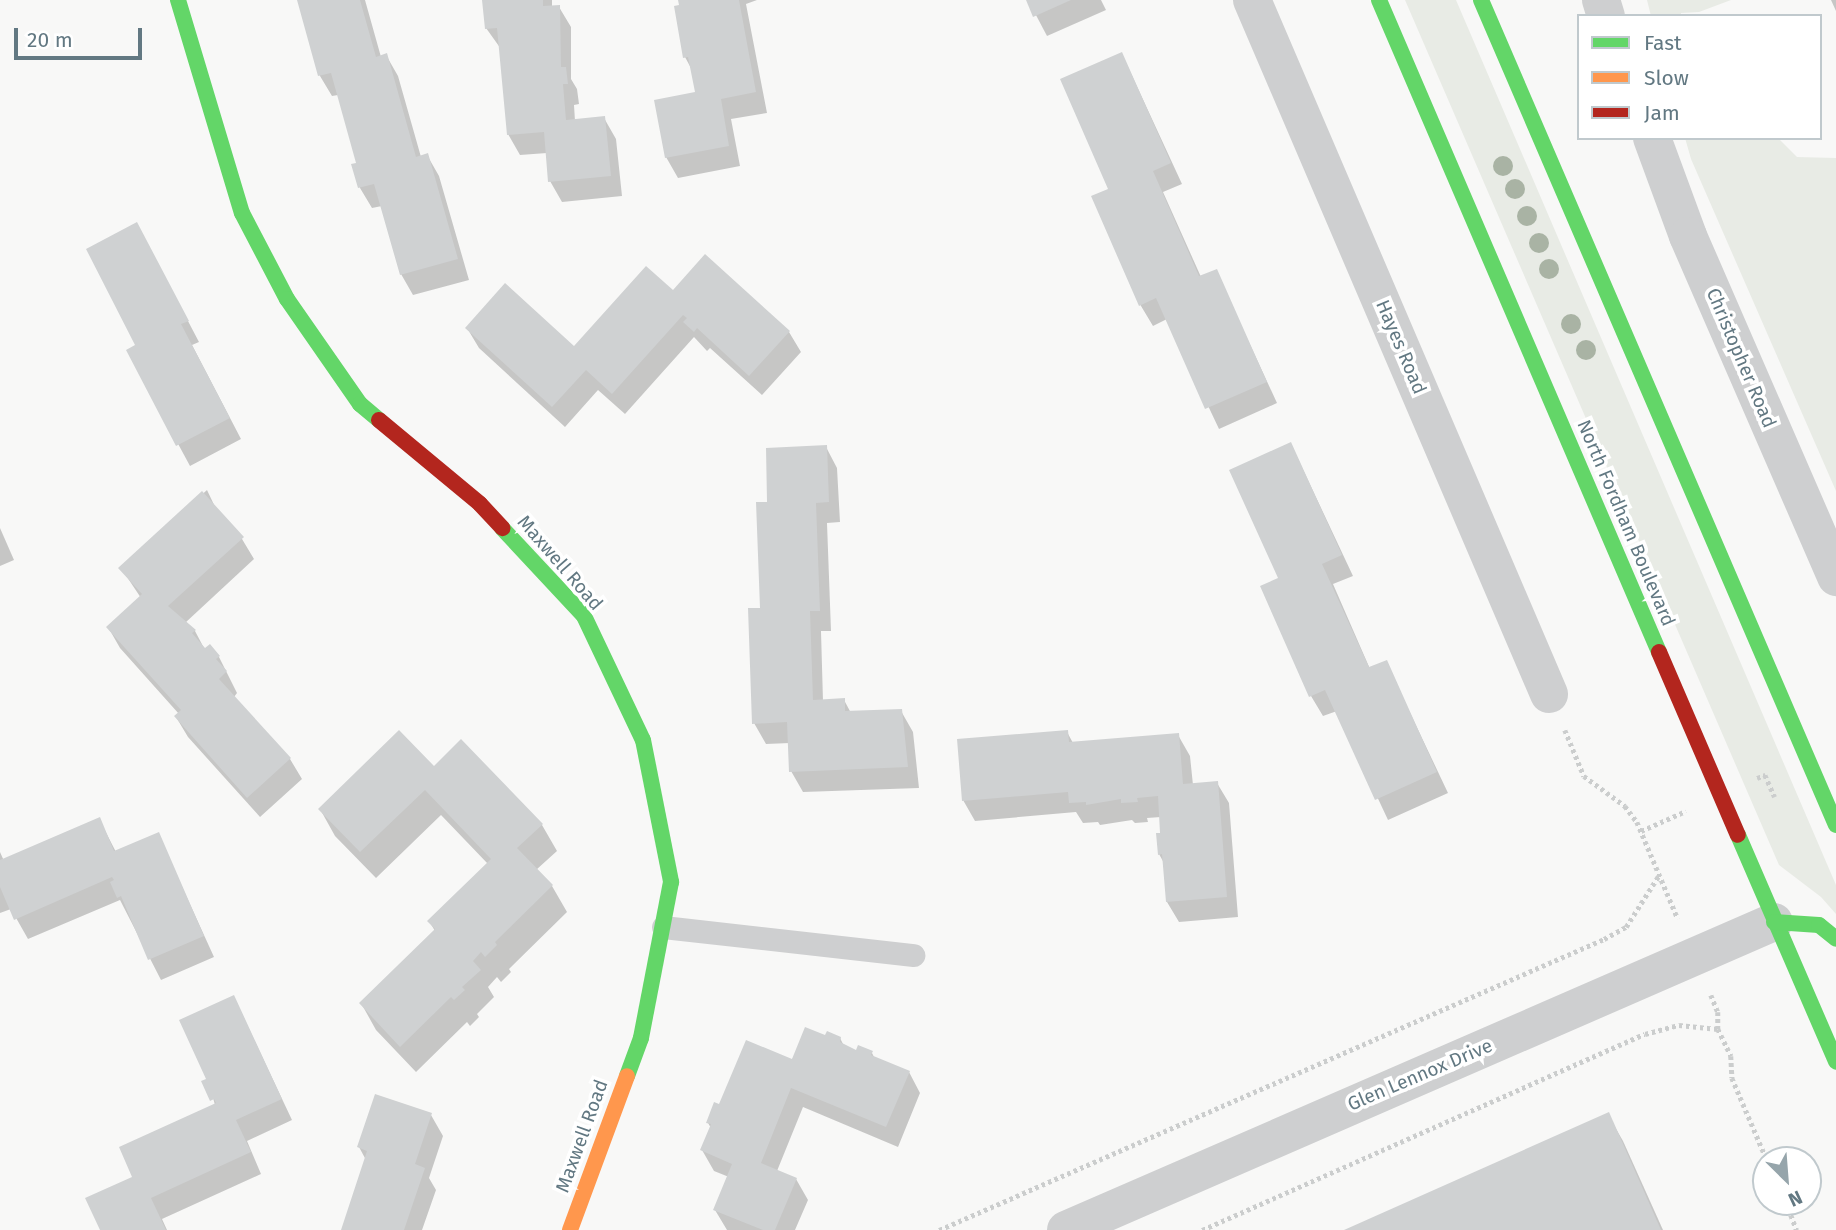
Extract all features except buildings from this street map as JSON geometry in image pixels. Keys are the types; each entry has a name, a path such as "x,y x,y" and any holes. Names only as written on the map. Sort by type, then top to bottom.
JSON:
{"main road":[{"name":"Maxwell Road","path":"178,0 242,213 287,299 360,404 480,505 584,616 643,740 671,882 640,1038 570,1230"},
{"name":"North Fordham Boulevard","path":"1379,0 1836,1062"},
{"path":"1481,0 1836,825"},
{"path":"1774,922 1819,925 1836,939"}],"street":[{"name":"Hayes Road","path":"1252,0 1549,694"},
{"name":"Christopher Road","path":"1653,140 1688,236 1836,577"},
{"name":"Glen Lennox Drive","path":"1066,1230 1774,922"}],"lane":[{"path":"663,927 913,956"}],"path":[{"path":"1549,694 1584,776 1625,806 1637,822 1668,897"},
{"path":"939,1230 1604,939 1626,927 1659,875"},
{"path":"1718,1012 1718,1029 1731,1056 1731,1078 1761,1146"},
{"path":"1202,1230 1645,1034 1679,1025 1718,1029"}],"shaded area":[{"path":"1405,0 1456,0 1836,885 1836,914 1821,897 1779,865"},
{"path":"1647,0 1731,0 1699,12 1650,14"},
{"path":"1686,140 1780,140 1797,157 1836,158 1836,491 1691,159"}],"traffic: fast":[{"path":"178,0 242,213 287,299 360,404 379,420"},
{"path":"1379,0 1659,652"},
{"path":"1481,0 1836,825"},
{"path":"502,528 584,616 643,740 671,882 641,1038 627,1076"},
{"path":"1738,835 1836,1062"},
{"path":"1774,922 1819,925 1836,939"}],"traffic: slow":[{"path":"570,1230 627,1076"}],"traffic: jam":[{"path":"379,420 480,504 502,528"},
{"path":"1659,652 1738,835"}]}
